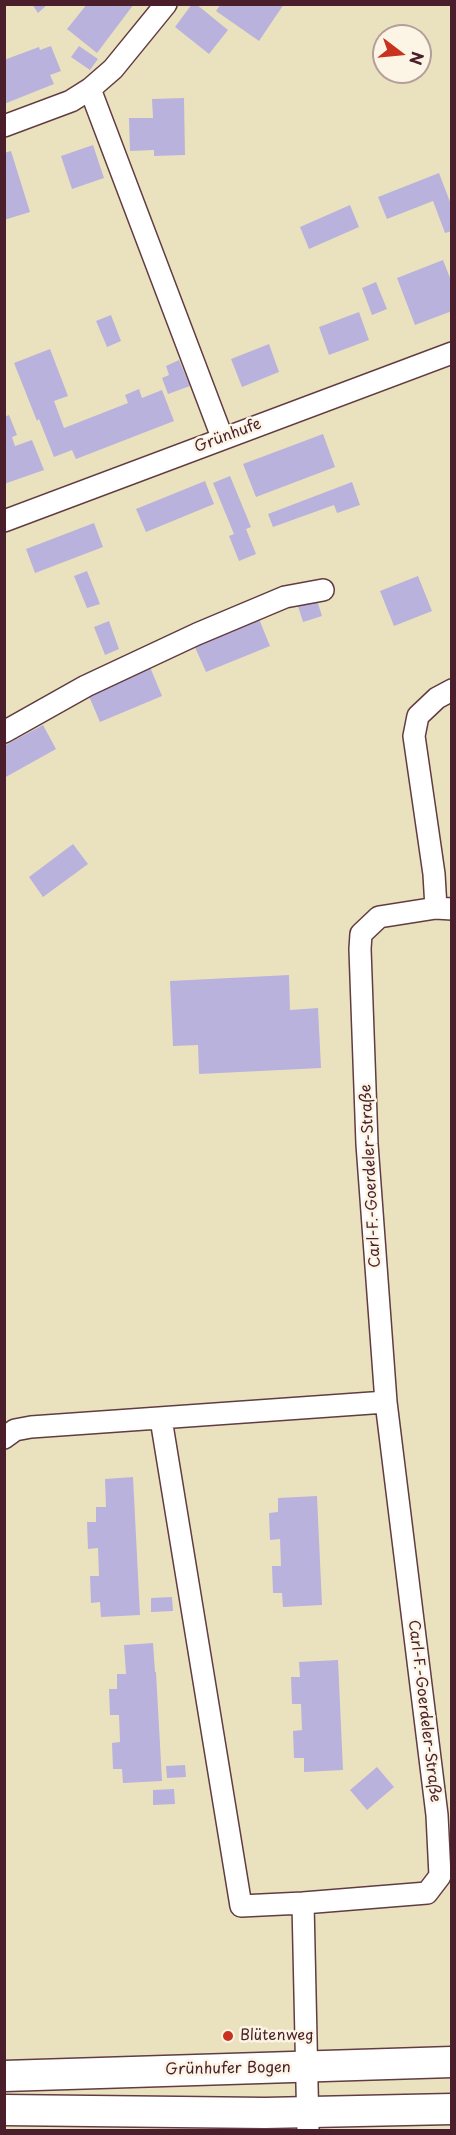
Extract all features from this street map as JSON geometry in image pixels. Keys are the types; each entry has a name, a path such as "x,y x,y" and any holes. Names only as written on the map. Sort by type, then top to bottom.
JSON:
{"main road":[{"name":"Grünhufer Bogen","path":"4,2076 452,2062"},
{"path":"4,2110 308,2122 452,2109"}],"street":[{"path":"4,126 71,101 90,88 113,69 166,4"},
{"path":"90,88 222,438"},
{"name":"Grünhufe","path":"4,521 452,353"},
{"path":"4,732 86,686 198,634 285,597 323,590"},
{"path":"444,909 434,874 414,736 418,717 436,698 452,690"},
{"name":"Carl-F.-Goerdeler-Straße","path":"161,1419 241,1906 427,1893 440,1876 444,1815 386,1402 367,1144 360,949 361,934 379,917 444,909"},
{"path":"4,1438 15,1430 31,1427 386,1402"},
{"path":"303,1903 308,2122"}],"building":[{"path":"32,4 48,4 38,13"},
{"path":"87,4 134,4 97,53 67,29"},
{"path":"192,4 196,4 228,30 209,54 175,27"},
{"path":"221,4 284,4 259,41 216,11"},
{"path":"51,46 61,71 50,75 54,84 4,104 4,60 39,47 40,50"},
{"path":"79,46 98,59 90,70 71,57"},
{"path":"184,98 185,155 154,156 154,150 130,151 129,118 153,118 152,99"},
{"path":"93,145 104,178 72,189 61,156"},
{"path":"11,151 30,212 4,220 4,153"},
{"path":"439,173 452,207 452,231 445,233 433,201 387,219 378,197"},
{"path":"350,205 359,227 309,249 300,227"},
{"path":"443,260 452,283 452,311 415,325 397,278"},
{"path":"376,282 387,309 372,315 362,288"},
{"path":"359,312 369,340 329,355 319,327"},
{"path":"111,315 121,341 107,347 96,321"},
{"path":"269,344 279,372 242,387 231,359"},
{"path":"50,349 68,396 54,401 64,428 128,403 125,395 139,389 142,398 162,390 174,421 76,459 72,450 54,457 14,363"},
{"path":"179,360 190,386 168,394 162,378 169,375 166,366"},
{"path":"9,415 17,435 12,437 15,446 32,440 44,470 4,484 4,417"},
{"path":"323,434 335,467 256,497 243,464"},
{"path":"230,476 251,527 246,529 256,554 239,561 229,536 234,534 213,483"},
{"path":"205,481 214,504 146,532 136,509"},
{"path":"352,482 360,505 337,513 334,505 273,527 268,514"},
{"path":"94,523 103,547 35,573 26,549"},
{"path":"87,571 100,604 87,608 74,576"},
{"path":"418,576 432,611 394,626 380,591"},
{"path":"316,597 322,616 303,622 297,603"},
{"path":"259,619 270,646 206,672 194,645"},
{"path":"109,621 119,649 105,655 94,627"},
{"path":"150,667 162,696 100,722 88,694"},
{"path":"43,725 56,749 4,778 4,746"},
{"path":"73,844 88,864 43,897 29,877"},
{"path":"289,975 290,1010 318,1008 321,1068 199,1074 198,1045 173,1046 170,981"},
{"path":"133,1477 140,1615 101,1617 100,1602 91,1603 90,1576 99,1576 98,1548 88,1549 87,1522 96,1522 96,1507 106,1507 105,1479"},
{"path":"317,1496 322,1605 283,1607 282,1593 273,1593 272,1566 281,1566 280,1539 270,1540 269,1513 278,1512 278,1498"},
{"path":"172,1597 173,1611 151,1612 151,1598"},
{"path":"153,1643 162,1781 123,1783 122,1769 113,1769 112,1743 120,1742 119,1715 110,1715 109,1689 117,1689 117,1674 126,1674 124,1645"},
{"path":"338,1660 343,1770 304,1772 304,1758 294,1758 293,1731 302,1730 301,1704 292,1704 291,1677 300,1677 299,1662"},
{"path":"185,1765 186,1777 167,1778 166,1766"},
{"path":"377,1767 394,1787 367,1810 350,1790"},
{"path":"174,1789 175,1804 153,1805 153,1790"}],"place":[{"name":"Blütenweg","path":"228,2036"}]}
